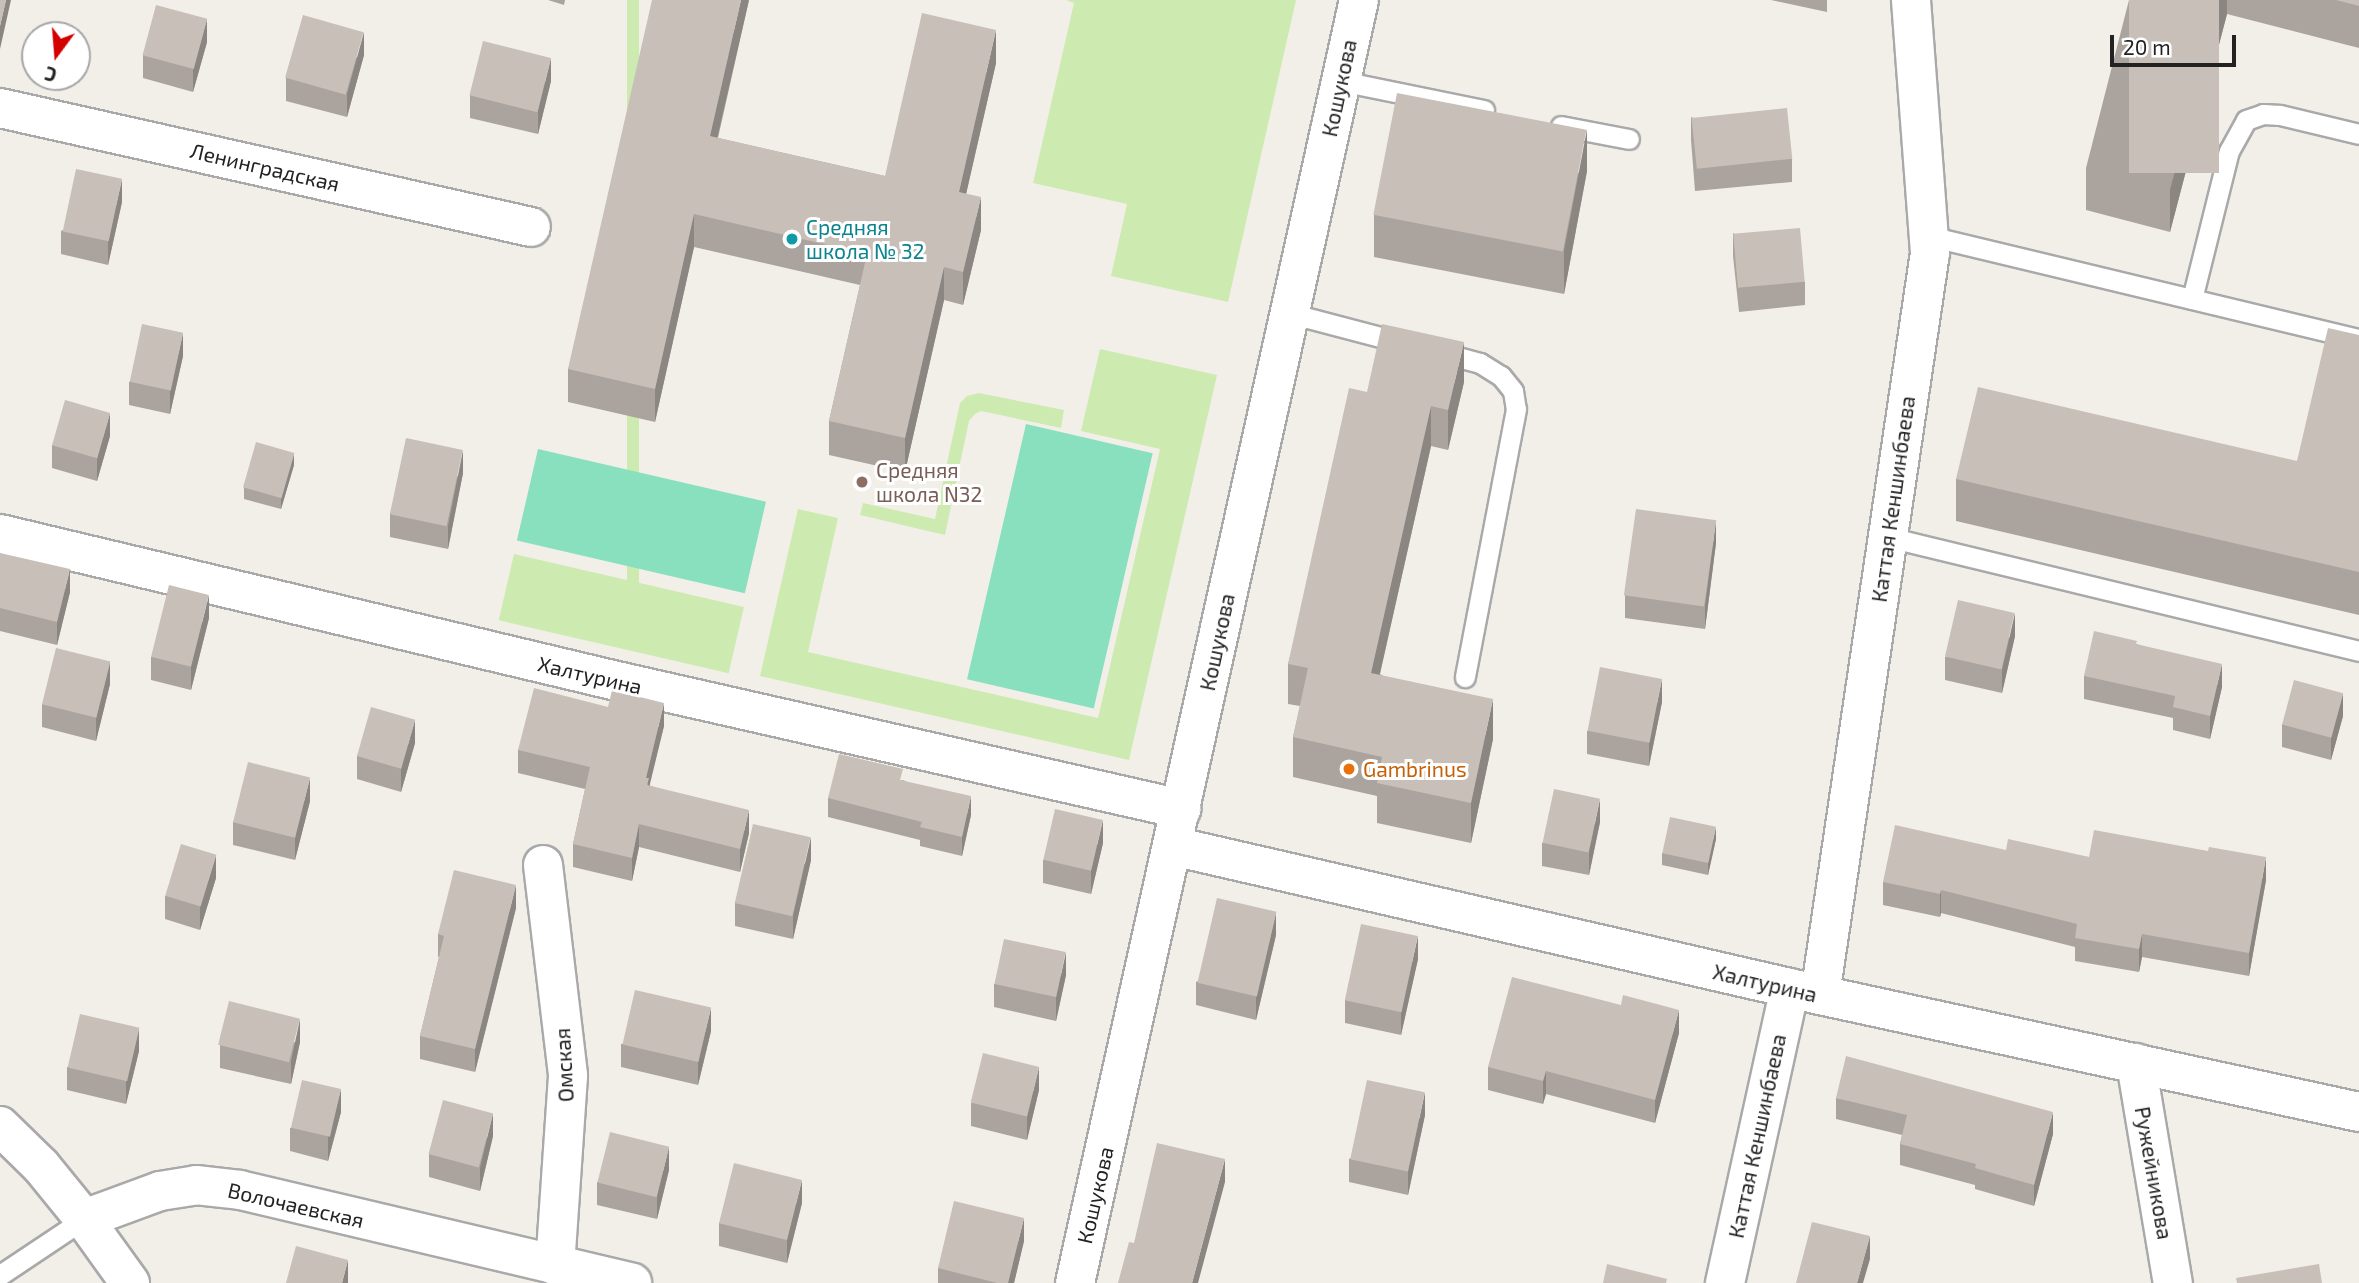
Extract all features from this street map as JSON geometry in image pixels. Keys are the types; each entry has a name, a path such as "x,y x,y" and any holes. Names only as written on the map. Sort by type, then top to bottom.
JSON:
{"street":[{"name":"Кошукова","path":"1075,1283 1359,0"},
{"name":"Каттая Кеншинбаева","path":"1725,1283 1805,992 1888,537 1930,253 1911,0"},
{"name":"Ленинградская","path":"0,108 531,226"},
{"name":"Халтурина","path":"0,534 608,679 1181,809"},
{"name":"Халтурина","path":"1173,846 1805,992 2359,1112"},
{"name":"Омская","path":"543,865 568,1076 555,1266"},
{"name":"Ружейникова","path":"2136,1063 2173,1283"},
{"path":"0,1126 41,1166 84,1219 130,1283"},
{"name":"Волочаевская","path":"84,1219 160,1191 196,1185 240,1190 632,1283"}],"lane":[{"path":"1341,81 1498,113"},
{"path":"2192,299 2229,151 2246,120 2263,114 2280,115 2359,134"},
{"path":"1537,121 1629,139"},
{"path":"1928,236 2359,338"},
{"path":"1289,313 1480,363 1501,376 1513,391 1516,409 1514,428 1465,677"},
{"path":"1888,537 2359,651"},
{"path":"0,1275 84,1219"}],"green space":[{"path":"627,0 639,0 639,632 627,632"},
{"path":"1066,0 1296,0 1228,302 1111,276 1127,204 1033,183 1074,3"},
{"path":"1100,349 1217,375 1129,760 760,676 798,509 838,518 808,652 1098,718 1160,449 1081,431"},
{"path":"979,393 1064,410 1061,428 981,411 975,414 969,421 945,535 860,515 863,503 935,519 960,403 967,396"},
{"path":"1026,424 1153,453 1094,709 967,679"},
{"path":"538,449 766,502 745,593 517,541"},
{"path":"514,554 744,607 729,673 499,620"}],"building":[{"path":"0,0 6,0 0,26"},
{"name":"Средняя школа № 32","path":"652,0 741,0 710,136 885,176 922,13 996,30 959,192 981,197 963,272 944,267 905,438 829,421 867,254 694,214 655,389 568,369"},
{"path":"2129,0 2219,0 2219,173 2129,173"},
{"path":"2336,0 2359,0 2359,6"},
{"path":"156,5 207,19 194,69 143,55"},
{"path":"303,15 364,32 346,95 285,77"},
{"path":"483,41 551,58 537,112 469,95"},
{"path":"1397,93 1586,130 1563,252 1373,215"},
{"path":"1787,108 1792,159 1697,169 1692,118"},
{"path":"76,169 122,179 109,241 63,232"},
{"path":"1800,228 1805,282 1738,288 1733,234"},
{"path":"142,324 183,333 171,390 130,382"},
{"path":"1382,324 1464,342 1448,410 1431,406 1371,673 1493,699 1471,803 1377,783 1382,757 1293,737 1308,668 1288,664 1349,388 1367,392"},
{"path":"2328,328 2359,335 2359,572 1956,479 1978,387 2297,461"},
{"path":"65,400 110,413 97,458 52,445"},
{"path":"406,438 463,450 447,526 390,514"},
{"path":"256,442 294,453 281,498 243,487"},
{"path":"1636,509 1716,520 1704,606 1624,595"},
{"path":"0,553 70,569 57,622 0,608"},
{"path":"169,585 209,595 191,667 151,657"},
{"path":"1958,600 2015,613 2001,670 1945,657"},
{"path":"2094,631 2137,641 2136,644 2222,664 2210,716 2173,707 2175,696 2084,676"},
{"path":"56,648 110,662 96,718 42,704"},
{"path":"1600,667 1662,679 1649,743 1588,731"},
{"path":"2294,680 2343,693 2331,738 2282,724"},
{"path":"534,688 608,707 612,690 664,703 646,778 649,778 647,785 749,810 740,849 639,824 632,858 573,844 590,767 518,750"},
{"path":"371,707 415,720 401,769 357,756"},
{"path":"839,754 903,769 900,780 971,796 962,837 920,827 922,822 828,798"},
{"path":"248,762 310,777 295,838 233,822"},
{"path":"1554,789 1600,799 1589,853 1543,843"},
{"path":"1055,809 1103,820 1091,871 1043,860"},
{"path":"1670,817 1716,827 1708,863 1662,853"},
{"path":"753,824 810,837 792,916 735,903"},
{"path":"1895,825 2006,850 2008,839 2089,857 2094,830 2208,851 2209,847 2266,857 2249,953 2142,934 2139,949 2075,938 2077,924 1941,890 1940,894 1883,882"},
{"path":"181,844 216,855 201,906 165,896"},
{"path":"454,870 516,885 475,1049 420,1036 444,936 438,934"},
{"path":"1217,898 1276,912 1257,996 1197,983"},
{"path":"1361,924 1418,936 1402,1012 1345,1000"},
{"path":"1004,939 1066,952 1056,997 994,984"},
{"path":"1512,977 1621,1005 1623,995 1679,1010 1655,1100 1546,1071 1543,1081 1488,1067"},
{"path":"635,990 711,1008 698,1062 622,1045"},
{"path":"229,1001 300,1019 289,1062 218,1045"},
{"path":"80,1014 139,1028 127,1081 68,1068"},
{"path":"983,1053 1039,1067 1027,1117 971,1102"},
{"path":"1846,1056 2053,1112 2034,1185 1975,1168 1976,1164 1900,1144 1907,1115 1836,1098"},
{"path":"302,1080 341,1089 330,1137 291,1128"},
{"path":"1367,1080 1425,1092 1408,1171 1350,1159"},
{"path":"443,1100 493,1113 479,1168 429,1154"},
{"path":"610,1132 669,1147 657,1197 597,1182"},
{"path":"1157,1143 1225,1159 1192,1283 1118,1283 1129,1242 1134,1243"},
{"path":"734,1163 802,1180 787,1240 719,1223"},
{"path":"954,1201 1024,1218 1008,1283 997,1283 938,1268"},
{"path":"1812,1222 1870,1236 1857,1283 1796,1283"},
{"path":"296,1246 348,1260 342,1283 286,1283"},
{"path":"1607,1264 1667,1279 1666,1283 1603,1283"},
{"path":"2319,1264 2322,1283 2237,1283 2236,1278"}],"place":[{"name":"Средняя школа № 32","path":"792,239"},
{"name":"Средняя школа N32","path":"862,482"},
{"name":"Gambrinus","path":"1349,769"}]}
